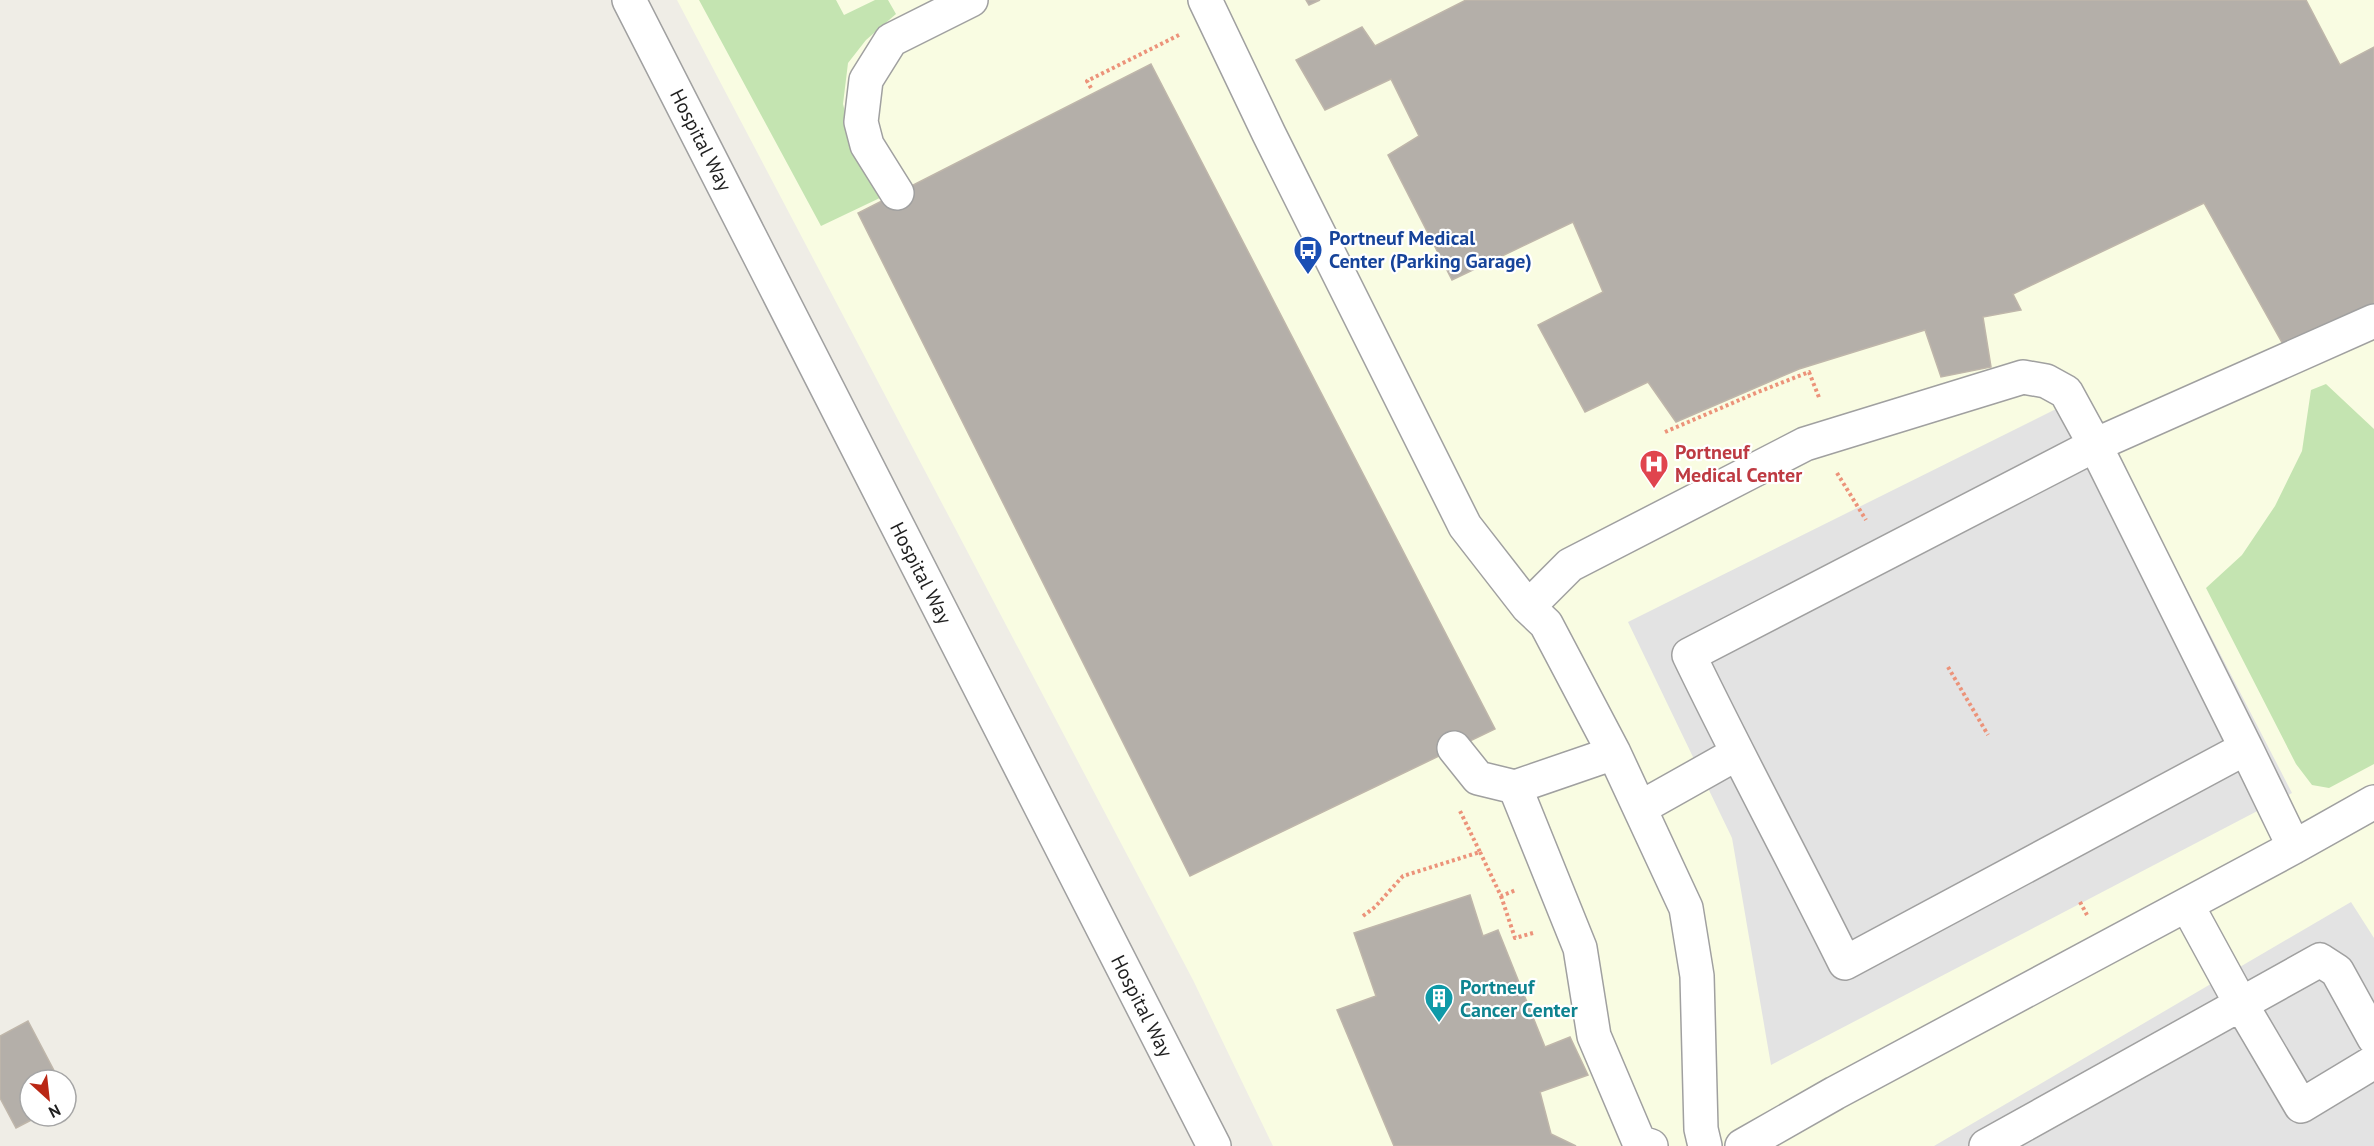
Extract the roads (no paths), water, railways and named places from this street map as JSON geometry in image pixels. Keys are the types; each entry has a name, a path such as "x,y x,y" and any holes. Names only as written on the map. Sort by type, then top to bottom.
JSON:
{"street":[{"name":"Hospital Way","path":"629,0 1214,1146"},
{"path":"897,193 867,145 861,122 866,80 891,40 971,0"},
{"path":"1205,0 1269,134 1465,526 1528,607 1546,624 1614,753 1686,908 1697,976 1701,1130 1705,1146"},
{"path":"2246,748 1845,963 1795,861 1736,754 1689,655 2095,445 2374,321"},
{"path":"1528,607 1570,565 1804,444 2024,377 2046,381 2066,392 2095,445 2294,847"},
{"path":"1454,748 1478,778 1515,787 1614,753"},
{"path":"1640,808 1736,754"},
{"path":"1515,787 1580,948 1594,1036 1639,1142 1651,1146"},
{"path":"1742,1146 1835,1093 2374,802"},
{"path":"2187,905 2241,1004 2301,1106 2374,1062"},
{"path":"1986,1146 2320,960 2337,971 2374,1038"}],"place":[{"name":"Portneuf Medical Center (Parking Garage)","path":"1308,276"},
{"name":"Portneuf Medical Center","path":"1654,490"},
{"name":"Portneuf Cancer Center","path":"1439,1024"}]}
